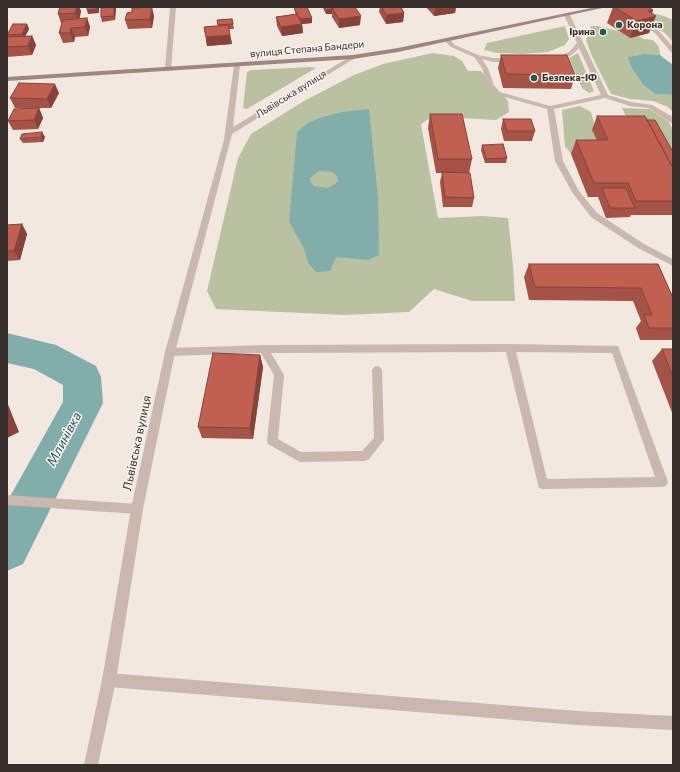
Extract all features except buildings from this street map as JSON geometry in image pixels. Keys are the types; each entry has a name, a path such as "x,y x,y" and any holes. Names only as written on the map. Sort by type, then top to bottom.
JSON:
{"main road":[{"name":"вулиця Степана Бандери","path":"7,79 168,70 353,56 398,50 604,7"}],"street":[{"path":"168,70 173,7"},
{"path":"622,7 635,18 657,32 673,51"},
{"path":"567,15 605,96"},
{"path":"661,37 673,38"},
{"path":"447,40 453,46 476,56 493,60 522,60"},
{"path":"550,60 558,60 571,53 580,44"},
{"name":"Львівська вулиця","path":"230,132 353,56"},
{"path":"476,56 485,68 493,92 550,108 605,96 630,104 650,106 671,119 673,122"},
{"name":"Львівська вулиця","path":"91,765 109,680 137,509 170,352 230,132 236,65"},
{"path":"550,108 559,161 576,192 594,216 641,246 673,263"},
{"path":"170,352 264,348 510,348 615,349 662,482 543,484 510,348"},
{"path":"264,348 279,374 272,441 300,457 365,456 379,440 377,370"},
{"path":"7,500 137,509"},
{"path":"109,680 577,718 673,723"}],"green space":[{"path":"648,12 673,20 673,42 665,33 638,16"},
{"path":"565,26 569,39 565,45 548,52 522,54 497,53 484,50 487,43"},
{"path":"591,26 598,26 619,31 630,38 638,36 644,39 653,40 659,47 660,55 644,54 629,57 631,67 643,85 655,94 673,95 673,112 668,107 653,101 630,99 611,94 591,54 586,40"},
{"path":"433,53 454,56 462,61 468,71 481,71 508,101 509,112 496,120 435,115 421,124 438,218 483,216 508,218 515,301 472,301 434,289 409,312 345,315 216,309 207,291 238,158 251,134 304,101 354,75 383,64"},
{"path":"578,53 594,91 589,93 582,88 569,58"},
{"path":"316,68 247,109 243,108 247,72 251,70"},
{"path":"580,106 591,112 603,154 571,154 565,146 562,110"},
{"path":"622,108 649,109 668,121 673,130 673,171 630,125"}],"water":[{"path":"644,54 660,55 673,65 673,95 655,94 643,85 631,67 628,57"},
{"path":"369,109 378,198 379,255 368,260 336,257 330,271 316,272 308,263 304,248 289,222 297,132 307,124 319,118 342,112","holes":["319,171 332,172 337,176 338,182 328,188 314,186 311,183 310,178"]}],"waterway":[{"name":"Млинівка","path":"7,348 43,356 82,377 83,403 7,548"}],"place":[{"name":"Корона","path":"619,25"},
{"name":"Ірина","path":"603,32"},
{"name":"Безпека-ІФ","path":"534,78"}]}
